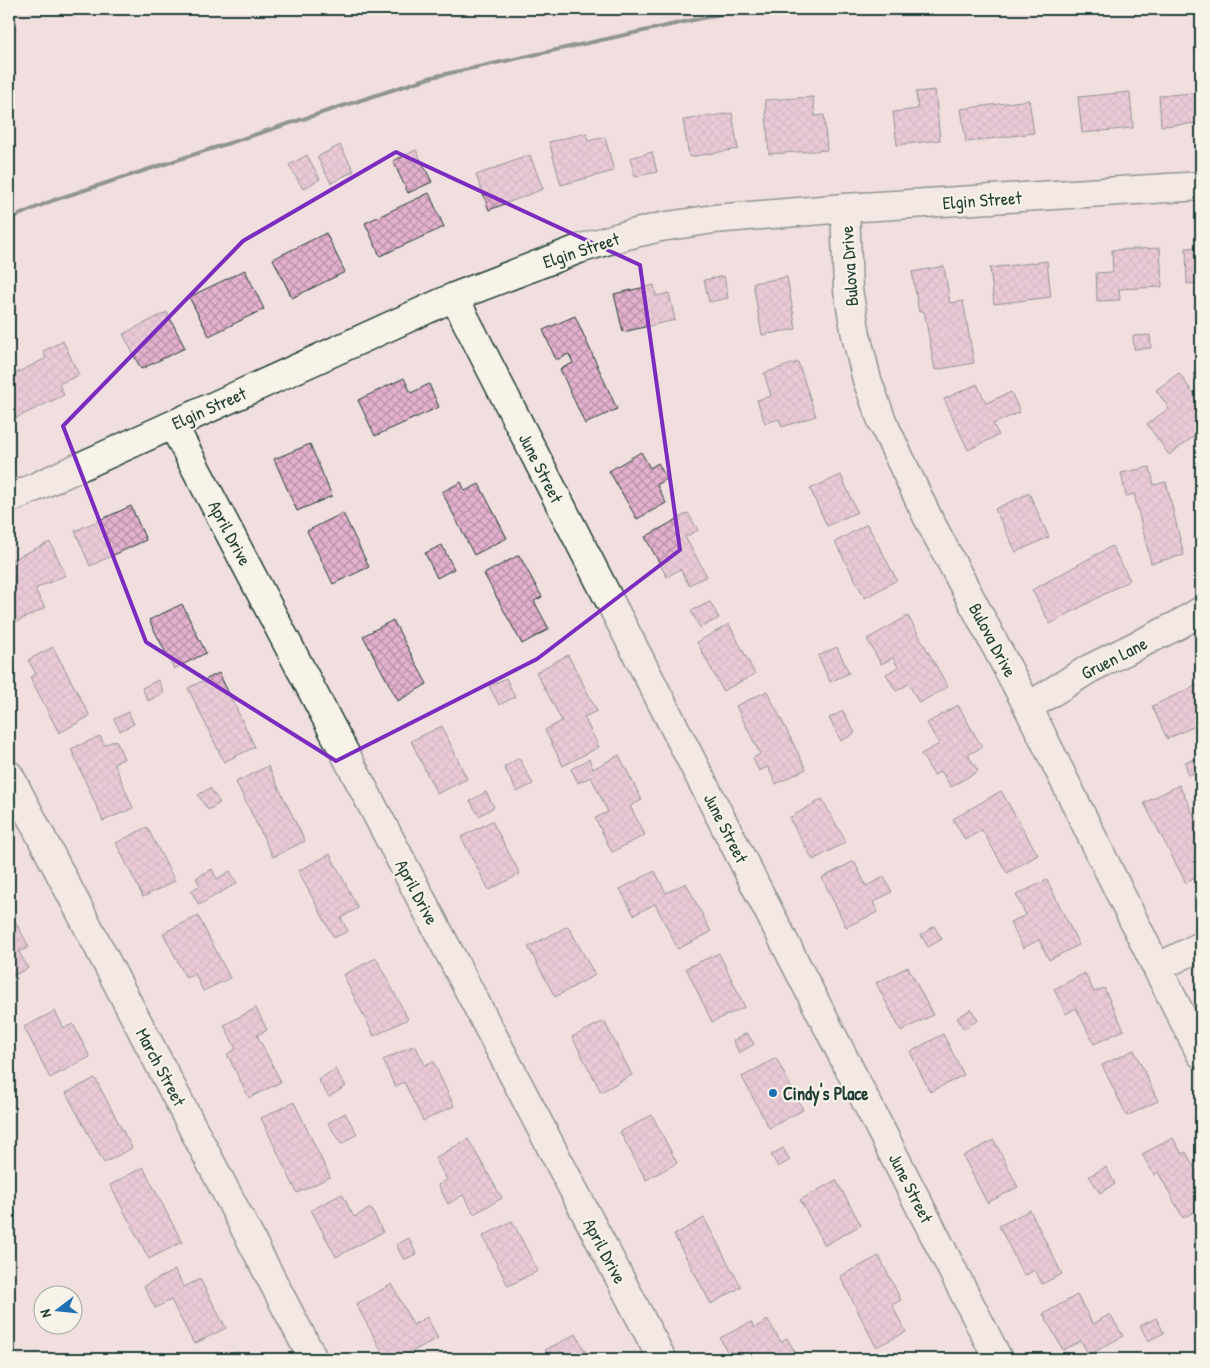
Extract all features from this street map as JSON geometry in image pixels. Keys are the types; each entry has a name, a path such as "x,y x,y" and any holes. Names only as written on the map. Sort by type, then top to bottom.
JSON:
{"street":[{"name":"Elgin Street","path":"9,499 454,297 580,249 619,237 661,227 714,219 845,208 1201,186"},
{"name":"Bulova Drive","path":"845,208 848,290 856,336 867,380 882,421 928,518 1028,707 1201,1054"},
{"name":"June Street","path":"454,297 998,1359"},
{"name":"April Drive","path":"173,425 662,1359"},
{"name":"Gruen Lane","path":"1028,707 1089,669 1178,625 1201,611"},
{"name":"March Street","path":"9,775 313,1359"},
{"path":"1157,968 1201,946"}],"highlighted area":[{"path":"396,152 640,265 680,550 537,659 336,761 146,642 63,426 243,241"}],"building":[{"path":"935,90 940,140 897,145 893,112 918,109 916,92"},
{"path":"1130,92 1133,128 1082,133 1078,97"},
{"path":"1201,92 1201,123 1161,126 1159,96"},
{"path":"813,97 815,116 824,115 827,150 769,154 765,100"},
{"path":"1029,100 1034,133 966,142 961,109"},
{"path":"732,113 738,149 689,157 683,120"},
{"path":"586,133 588,141 605,137 614,171 561,185 549,142"},
{"path":"340,145 354,171 331,183 317,157"},
{"path":"416,150 432,182 408,193 393,161"},
{"path":"652,152 657,172 635,177 630,158"},
{"path":"307,155 320,179 303,189 289,165"},
{"path":"530,155 543,189 489,210 476,175"},
{"path":"429,193 444,227 380,256 365,223"},
{"path":"326,233 345,272 292,298 273,259"},
{"path":"1201,247 1201,283 1187,284 1186,248"},
{"path":"1160,248 1162,287 1119,289 1120,300 1097,301 1096,273 1113,272 1112,250"},
{"path":"1047,261 1051,297 994,304 990,268"},
{"path":"944,266 950,303 963,301 974,363 935,370 924,311 919,312 912,272"},
{"path":"245,270 264,309 209,336 189,297"},
{"path":"724,276 728,298 709,302 704,280"},
{"path":"787,277 796,329 762,335 753,283"},
{"path":"654,285 656,296 669,293 675,320 623,332 614,294"},
{"path":"167,312 185,348 141,369 123,334"},
{"path":"575,316 617,409 585,424 560,369 573,363 569,354 556,360 543,330"},
{"path":"1150,335 1151,348 1134,349 1133,336"},
{"path":"63,341 79,375 59,384 64,395 16,418 9,403 9,377 46,358 43,351"},
{"path":"798,362 816,416 782,427 779,419 765,423 757,400 771,396 764,373"},
{"path":"1179,373 1193,393 1201,387 1201,431 1169,455 1147,424 1169,408 1156,390"},
{"path":"404,378 411,393 429,384 439,407 375,436 358,400"},
{"path":"977,384 986,403 1011,392 1020,412 993,424 999,435 968,450 944,399"},
{"path":"310,444 332,496 297,511 274,459"},
{"path":"641,452 650,468 658,463 667,479 657,485 666,503 637,519 609,471"},
{"path":"1150,467 1154,485 1166,482 1184,555 1151,563 1134,494 1126,496 1121,473"},
{"path":"841,475 857,512 827,526 810,489"},
{"path":"461,482 465,491 479,484 507,538 474,555 442,492"},
{"path":"1029,493 1049,537 1016,552 995,509"},
{"path":"131,506 146,540 90,566 75,531"},
{"path":"343,513 369,567 333,584 307,531"},
{"path":"688,513 698,530 685,537 707,576 689,585 680,569 667,577 645,537"},
{"path":"867,524 897,580 865,598 835,542"},
{"path":"50,542 66,575 35,589 45,608 16,622 9,606 9,585 15,582 9,570 9,561"},
{"path":"442,545 454,569 437,578 425,553"},
{"path":"1112,546 1130,580 1050,624 1032,590"},
{"path":"519,555 542,597 534,601 549,629 522,644 484,574"},
{"path":"710,602 719,618 700,628 691,611"},
{"path":"182,604 206,653 174,669 149,620"},
{"path":"908,616 948,687 919,703 909,684 896,691 886,674 898,667 893,658 881,664 867,639"},
{"path":"393,620 427,684 398,701 363,636"},
{"path":"729,624 755,674 723,691 697,642"},
{"path":"53,647 90,716 59,733 30,677 36,674 28,660"},
{"path":"837,647 849,673 830,682 818,656"},
{"path":"568,655 597,711 584,717 599,747 563,766 545,730 562,721 536,672"},
{"path":"219,673 255,747 224,762 188,688"},
{"path":"506,678 515,697 499,705 489,686"},
{"path":"158,680 164,693 148,701 142,688"},
{"path":"1197,685 1201,694 1201,723 1167,739 1152,706"},
{"path":"767,691 806,769 776,784 768,767 759,771 753,758 760,754 736,706"},
{"path":"958,705 982,747 968,755 978,771 951,787 941,771 934,775 921,754 939,744 927,723"},
{"path":"843,711 855,733 841,741 829,718"},
{"path":"128,712 134,724 120,731 114,719"},
{"path":"442,726 467,779 437,794 411,741"},
{"path":"100,736 104,745 116,740 124,759 114,763 133,808 103,821 71,749"},
{"path":"619,755 642,800 630,806 645,835 612,852 595,818 608,812 591,777 578,783 571,769 589,759 593,769"},
{"path":"519,758 533,784 517,792 504,767"},
{"path":"1199,758 1201,771 1188,775 1185,762"},
{"path":"268,766 305,841 273,857 236,782"},
{"path":"1179,785 1201,829 1201,875 1186,883 1144,803"},
{"path":"210,788 220,803 208,810 198,795"},
{"path":"1001,791 1038,855 1007,873 982,830 965,840 953,819"},
{"path":"486,792 494,807 479,816 470,801"},
{"path":"822,799 846,842 813,860 789,818"},
{"path":"492,821 520,874 489,890 461,837"},
{"path":"147,827 175,881 143,897 116,843"},
{"path":"330,854 358,908 341,918 348,931 334,938 298,871"},
{"path":"854,861 866,886 884,877 892,892 873,902 878,912 846,927 822,878"},
{"path":"212,869 217,879 230,871 237,883 199,905 191,891 200,885 196,878"},
{"path":"655,871 666,893 686,883 711,932 678,949 655,904 634,915 620,889"},
{"path":"1047,880 1079,945 1049,960 1039,940 1023,948 1010,922 1026,915 1016,895"},
{"path":"9,910 29,947 19,952 28,968 9,978"},
{"path":"198,916 230,978 203,991 195,974 186,978 163,933"},
{"path":"568,926 595,975 555,997 528,947"},
{"path":"934,926 942,939 928,947 921,935"},
{"path":"719,953 745,1007 712,1022 686,968"},
{"path":"376,958 408,1019 374,1036 343,975"},
{"path":"908,967 933,1015 901,1031 876,983"},
{"path":"1085,973 1094,992 1104,988 1124,1030 1094,1044 1076,1008 1066,1014 1054,989"},
{"path":"256,1008 267,1030 257,1035 281,1082 249,1098 227,1054 236,1049 224,1025"},
{"path":"971,1009 978,1020 964,1029 957,1018"},
{"path":"55,1011 64,1028 73,1024 90,1057 50,1078 24,1027"},
{"path":"604,1021 632,1075 601,1092 572,1037"},
{"path":"747,1033 754,1044 739,1053 733,1041"},
{"path":"943,1034 964,1075 930,1092 910,1052"},
{"path":"415,1045 425,1065 433,1061 454,1106 423,1121 404,1082 395,1087 383,1060"},
{"path":"1134,1050 1158,1101 1127,1116 1102,1065"},
{"name":"Cindy's Place","path":"776,1058 803,1110 769,1128 742,1077"},
{"path":"335,1069 346,1086 329,1097 318,1080"},
{"path":"95,1078 132,1148 104,1163 66,1093"},
{"path":"294,1102 330,1177 297,1193 261,1118"},
{"path":"345,1113 357,1134 341,1144 328,1123"},
{"path":"652,1115 677,1163 646,1180 620,1132"},
{"path":"1173,1138 1182,1154 1186,1152 1201,1181 1201,1208 1183,1218 1158,1172 1154,1175 1142,1154"},
{"path":"468,1139 502,1198 474,1214 463,1195 448,1204 438,1185 447,1180 435,1158"},
{"path":"994,1140 1018,1187 987,1203 963,1156"},
{"path":"783,1148 790,1160 778,1167 771,1155"},
{"path":"143,1167 182,1242 149,1259 110,1185"},
{"path":"1106,1167 1115,1184 1100,1193 1089,1176"},
{"path":"836,1180 861,1225 825,1245 800,1200"},
{"path":"342,1194 354,1217 371,1208 383,1232 336,1257 311,1210"},
{"path":"1030,1210 1062,1274 1042,1284 1035,1270 1024,1276 999,1226"},
{"path":"704,1218 741,1287 711,1304 674,1235"},
{"path":"512,1221 538,1271 508,1286 483,1236"},
{"path":"1201,1235 1201,1255 1193,1240"},
{"path":"409,1238 416,1254 404,1260 396,1245"},
{"path":"879,1256 901,1300 892,1305 906,1332 876,1347 840,1276"},
{"path":"175,1270 184,1287 200,1279 226,1328 194,1344 171,1300 155,1308 144,1286"},
{"path":"392,1284 413,1325 427,1317 438,1338 398,1359 386,1359 356,1304"},
{"path":"1077,1295 1093,1324 1110,1314 1123,1336 1089,1355 1081,1341 1063,1350 1043,1314"},
{"path":"1156,1318 1164,1333 1148,1341 1140,1326"},
{"path":"768,1320 781,1342 787,1338 799,1359 731,1359 720,1338 751,1322 754,1328"},
{"path":"576,1334 589,1359 550,1359 545,1350"},
{"path":"238,1352 242,1359 224,1359"}],"railway":[{"path":"9,219 54,200 432,77 744,9"}],"place":[{"name":"Cindy's Place","path":"773,1093"}]}
